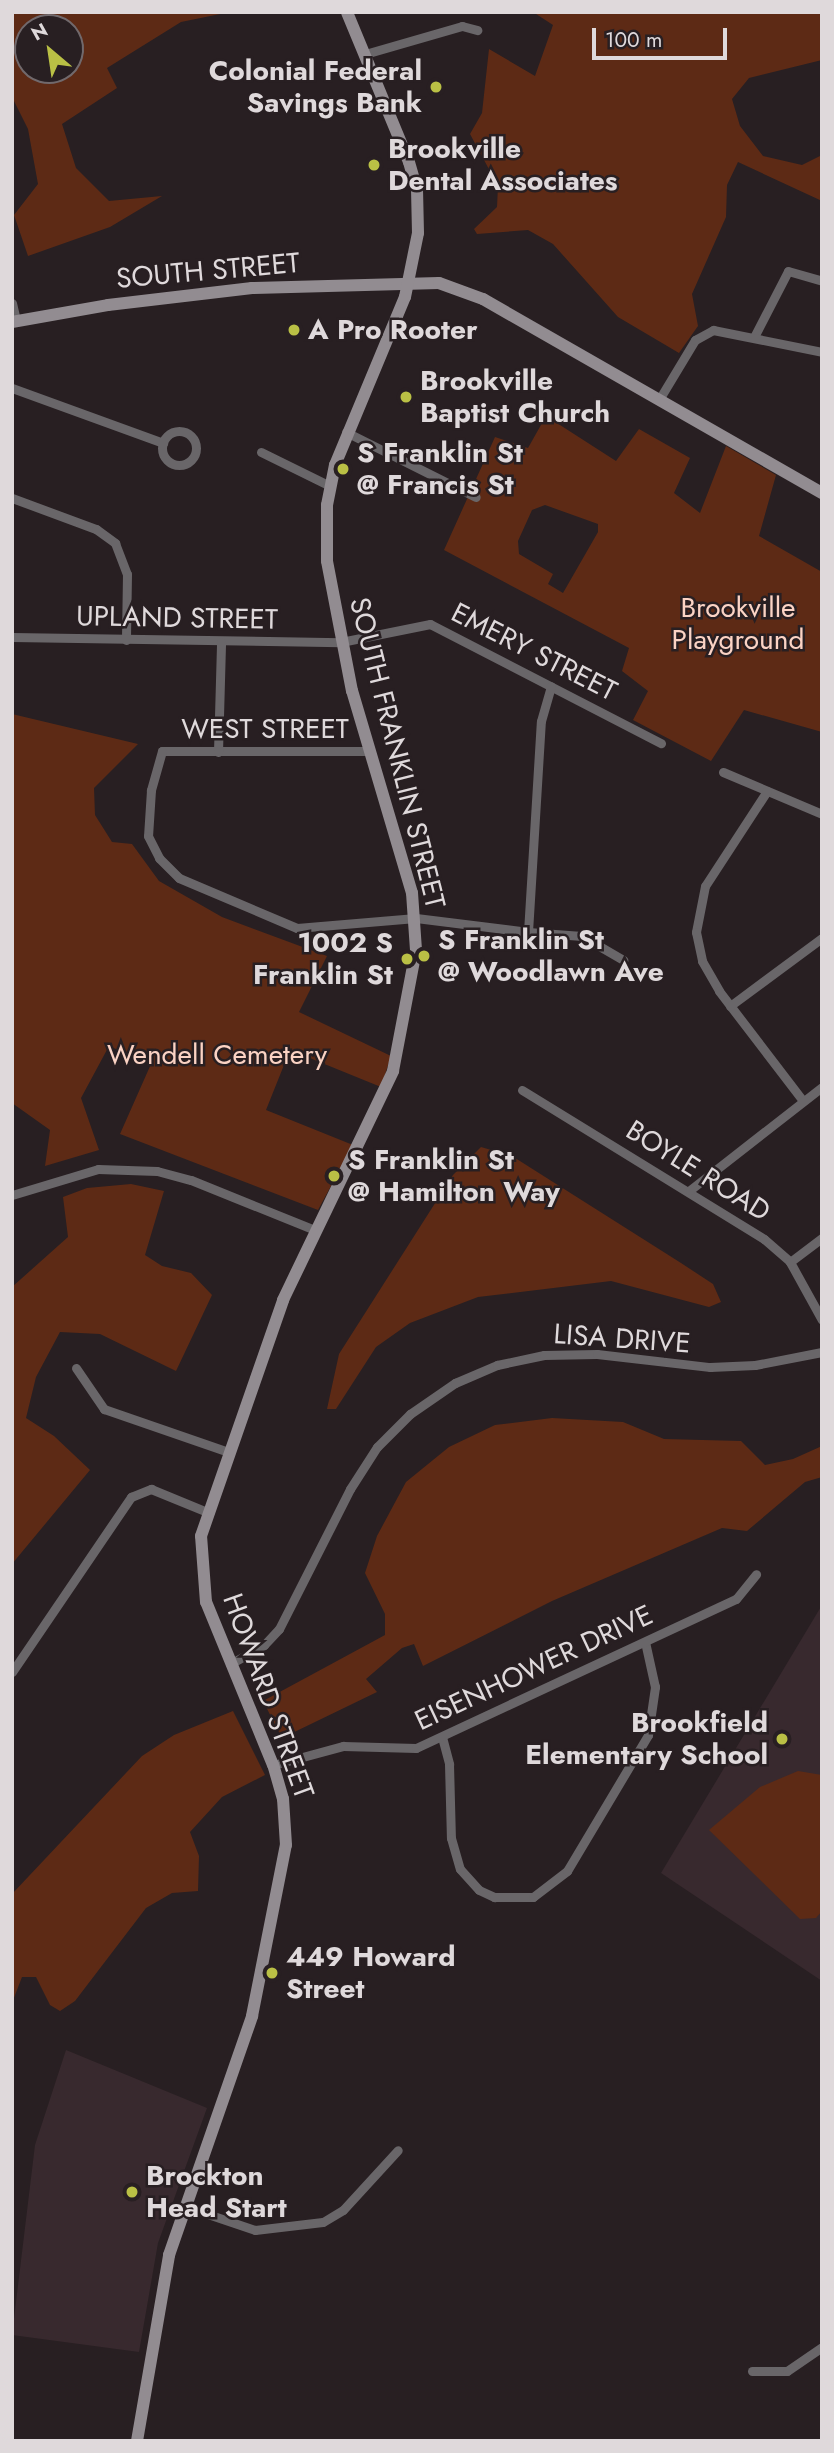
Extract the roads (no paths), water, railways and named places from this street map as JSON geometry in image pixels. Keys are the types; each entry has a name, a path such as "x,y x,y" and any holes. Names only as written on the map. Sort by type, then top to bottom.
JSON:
{"main road":[{"name":"SOUTH FRANKLIN STREET","path":"201,1536 207,1512 279,1309 315,1230 376,1115 393,1071 414,972 416,918 403,859 368,751 341,642 326,557 330,486 346,432 410,283 418,233 416,190 394,119 347,12"},
{"name":"SOUTH STREET","path":"14,321 252,288 439,283 466,291 660,398 822,493"},
{"name":"HOWARD STREET","path":"137,2441 169,2255 184,2206 243,2045 268,1948 286,1834 273,1765 230,1664 204,1593 201,1536"}],"street":[{"path":"365,54 462,26 478,30"},
{"path":"754,337 788,271 822,281"},
{"path":"12,303 14,321"},
{"path":"660,398 688,349 704,332 725,330 822,352"},
{"path":"12,388 163,443"},
{"path":"346,432 476,497"},
{"path":"261,452 330,486"},
{"path":"12,498 96,529 115,543 127,574 127,640"},
{"name":"EMERY STREET","path":"341,642 430,624 660,743"},
{"name":"UPLAND STREET","path":"12,637 341,642"},
{"path":"218,752 221,642"},
{"path":"528,932 541,721 551,686"},
{"name":"WEST STREET","path":"368,751 162,751 151,790 148,836 159,858 179,878 297,928 416,918"},
{"path":"723,772 822,814"},
{"path":"767,791 713,870 699,903 696,932 702,961 730,1006 803,1101"},
{"path":"416,918 582,936 623,960"},
{"path":"730,1006 822,938"},
{"path":"690,1190 822,1087"},
{"name":"BOYLE ROAD","path":"522,1090 748,1227 790,1262 822,1320"},
{"path":"13,1196 69,1174 147,1170 191,1180 315,1230"},
{"path":"790,1262 822,1238"},
{"name":"LISA DRIVE","path":"230,1664 264,1645 279,1629 350,1489 377,1447 410,1414 455,1383 497,1365 544,1355 597,1354 710,1367 755,1365 822,1352"},
{"path":"76,1368 104,1409 228,1452"},
{"path":"12,1672 131,1497 151,1489 207,1512"},
{"name":"EISENHOWER DRIVE","path":"273,1765 343,1746 401,1751 442,1737 736,1599 756,1574"},
{"path":"442,1737 449,1764 451,1838 460,1869 480,1890 494,1897 533,1897 567,1871 648,1735 655,1688 645,1642"},
{"path":"184,2206 255,2230 323,2222 343,2210 398,2150"},
{"path":"752,2371 788,2371 822,2347"}],"place":[{"name":"Colonial Federal Savings Bank","path":"436,87"},
{"name":"Brookville Dental Associates","path":"374,165"},
{"name":"A Pro Rooter","path":"294,330"},
{"name":"Brookville Baptist Church","path":"406,397"},
{"name":"S Franklin St @ Francis St","path":"343,469"},
{"name":"S Franklin St @ Woodlawn Ave","path":"424,956"},
{"name":"1002 S Franklin St","path":"407,959"},
{"name":"S Franklin St @ Hamilton Way","path":"334,1176"},
{"name":"Brookfield Elementary School","path":"782,1739"},
{"name":"449 Howard Street","path":"272,1973"},
{"name":"Brockton Head Start","path":"132,2192"}],"park label":[{"name":"Brookville Playground","path":"738,624"},
{"name":"Wendell Cemetery","path":"217,1055"}]}
